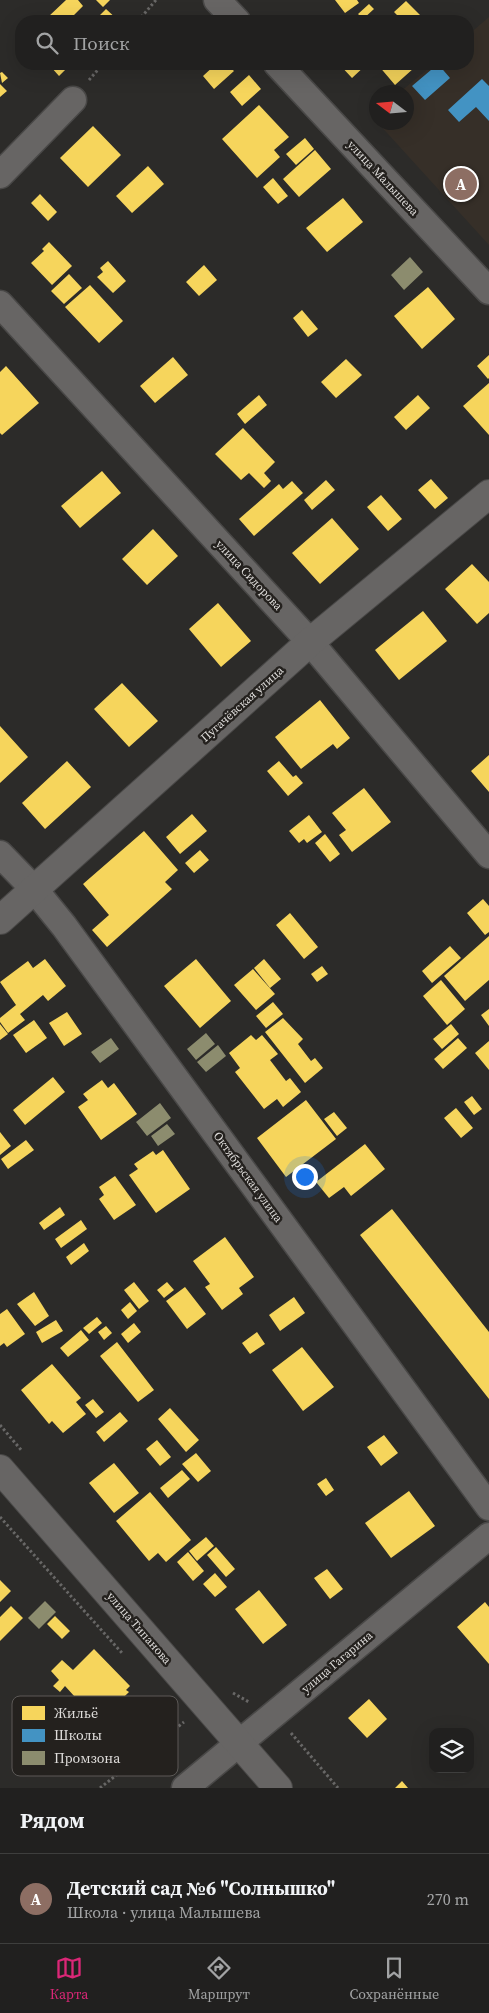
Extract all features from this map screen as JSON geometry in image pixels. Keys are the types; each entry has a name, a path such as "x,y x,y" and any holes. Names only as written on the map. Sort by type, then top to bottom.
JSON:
{"street":[{"path":"217,0 231,15"},
{"name":"улица Малышева","path":"283,70 489,292"},
{"path":"0,174 73,100"},
{"name":"улица Сидорова","path":"0,304 310,642 486,846"},
{"name":"Пугачёвская улица","path":"0,920 310,642 489,494"},
{"name":"Октябрьская улица","path":"0,854 34,889 64,926 489,1506"},
{"name":"улица Типанова","path":"0,1469 278,1788"},
{"name":"улица Гагарина","path":"185,1788 489,1536"}],"path":[{"path":"143,15 156,0"},
{"path":"0,1425 26,1455"},
{"path":"0,1518 125,1656"},
{"path":"227,1687 234,1695 275,1714 338,1788"},
{"path":"178,1715 190,1728"},
{"path":"178,1727 184,1722"},
{"path":"100,1788 115,1776"}],"shaded area":[{"path":"489,17 489,245 384,130 414,130 414,85 408,85 427,70 474,70 474,30"}],"building: Жильё":[{"path":"66,0 78,0 83,6 74,15 50,15"},
{"path":"96,0 110,0 103,7"},
{"path":"335,0 357,0 359,3 345,13"},
{"path":"406,1 420,15 397,15 394,12"},
{"path":"369,4 374,9 367,15 358,14"},
{"path":"106,9 112,15 100,15"},
{"path":"54,70 65,70 59,76"},
{"path":"210,70 234,71 214,89 203,76"},
{"path":"345,70 361,70 352,78"},
{"path":"382,70 412,70 395,85"},
{"path":"2,72 8,78 2,83 0,73"},
{"path":"249,75 261,89 242,106 230,92"},
{"path":"0,84 7,91 0,97"},
{"path":"259,105 289,137 274,150 280,157 257,178 222,139"},
{"path":"93,126 121,155 88,187 60,158"},
{"path":"305,138 314,149 296,165 286,154"},
{"path":"315,150 331,169 299,197 283,179"},
{"path":"148,166 164,184 132,213 116,196"},
{"path":"273,178 288,196 278,204 263,187"},
{"path":"40,194 57,212 48,221 31,203"},
{"path":"343,198 363,222 327,252 306,228"},
{"path":"49,242 72,266 52,285 31,263 44,251 42,249"},
{"path":"108,261 126,281 113,293 97,277 103,272 100,268"},
{"path":"204,265 217,280 199,296 186,282"},
{"path":"69,274 82,288 64,304 51,291"},
{"path":"90,285 123,321 99,343 65,307"},
{"path":"428,287 455,319 422,349 394,316"},
{"path":"302,310 318,329 308,337 293,318"},
{"path":"489,355 489,378 488,379 477,366"},
{"path":"173,357 188,375 155,403 140,386"},
{"path":"346,359 362,375 336,398 321,382"},
{"path":"6,366 39,403 2,435 0,433 0,372"},
{"path":"489,383 489,435 463,406"},
{"path":"259,395 267,405 245,424 237,414"},
{"path":"418,395 430,408 406,430 394,417"},
{"path":"243,428 275,462 264,473 271,481 264,488 249,473 241,480 215,454"},
{"path":"102,471 121,493 80,528 61,506"},
{"path":"431,479 448,498 435,509 418,490"},
{"path":"326,480 335,490 312,510 304,500"},
{"path":"292,481 303,493 254,536 239,519 279,484 283,489"},
{"path":"381,495 402,519 388,531 367,507"},
{"path":"332,518 359,549 320,584 292,553"},
{"path":"153,529 178,556 147,585 122,559"},
{"path":"472,564 489,582 489,613 477,624 445,589"},
{"path":"218,603 251,641 221,667 189,629"},
{"path":"423,611 447,641 399,680 375,650"},
{"path":"122,683 158,721 129,747 94,709"},
{"path":"320,700 350,738 337,749 333,744 301,769 275,737"},
{"path":"0,726 28,757 0,783"},
{"path":"489,755 489,792 471,771"},
{"path":"67,761 91,787 45,829 22,803"},
{"path":"279,761 293,777 296,775 303,783 288,796 267,771"},
{"path":"364,788 391,822 352,852 339,835 346,830 332,813"},
{"path":"192,814 207,831 180,854 166,837"},
{"path":"309,815 322,832 307,843 304,839 299,843 289,831"},
{"path":"144,831 178,870 165,882 172,889 107,947 92,930 109,915 83,884"},
{"path":"325,834 340,854 330,862 315,843"},
{"path":"200,850 209,860 194,873 185,863"},
{"path":"483,899 489,906 489,932 485,935 467,913"},
{"path":"290,913 318,947 304,959 276,925"},
{"path":"489,936 489,980 465,1001 444,976"},
{"path":"450,946 461,958 432,983 422,971"},
{"path":"45,959 66,986 48,1001 43,995 20,1014 25,1020 8,1033 0,1022 0,1018 16,1005 0,982 28,961 33,968"},
{"path":"196,959 231,1001 200,1028 164,986"},
{"path":"264,959 281,979 270,988 254,968"},
{"path":"322,966 328,974 317,982 311,974"},
{"path":"253,969 275,994 256,1010 234,985"},
{"path":"441,980 465,1009 447,1025 423,996"},
{"path":"273,1002 283,1014 266,1028 256,1016"},
{"path":"489,1009 489,1026 481,1015"},
{"path":"67,1012 82,1034 64,1046 49,1023"},
{"path":"283,1018 303,1039 298,1044 311,1061 315,1058 323,1068 305,1083 265,1032"},
{"path":"34,1020 47,1038 26,1053 13,1035"},
{"path":"0,1024 8,1034 0,1040"},
{"path":"451,1024 459,1034 442,1049 433,1039"},
{"path":"251,1035 256,1040 262,1035 278,1054 270,1060 286,1081 290,1078 301,1092 283,1107 277,1099 264,1109 235,1072 240,1068 229,1053"},
{"path":"458,1038 467,1048 443,1069 434,1059"},
{"path":"489,1041 489,1070 475,1053"},
{"path":"53,1077 65,1092 25,1125 13,1110"},
{"path":"102,1080 108,1088 114,1083 137,1114 101,1140 78,1107 88,1100 83,1094"},
{"path":"472,1096 482,1109 474,1115 464,1102"},
{"path":"306,1100 336,1139 286,1177 257,1138"},
{"path":"456,1108 473,1128 461,1138 444,1118"},
{"path":"334,1112 347,1128 337,1136 324,1119"},
{"path":"0,1132 11,1146 0,1155"},
{"path":"26,1140 34,1150 8,1169 1,1159"},
{"path":"365,1144 385,1169 351,1196 344,1187 329,1198 316,1182"},
{"path":"163,1150 190,1189 156,1213 129,1175 138,1169 134,1164 153,1151 156,1155"},
{"path":"115,1176 136,1205 114,1220 99,1199 104,1195 99,1187"},
{"path":"60,1207 65,1215 44,1230 39,1223"},
{"path":"392,1209 489,1332 489,1399 360,1235"},
{"path":"81,1220 87,1229 61,1248 55,1239"},
{"path":"225,1237 254,1277 239,1288 243,1294 222,1310 205,1287 210,1284 193,1261"},
{"path":"84,1243 89,1251 71,1265 66,1257"},
{"path":"134,1282 149,1301 139,1309 124,1290"},
{"path":"167,1282 174,1290 164,1298 157,1290"},
{"path":"185,1287 206,1314 187,1329 166,1301"},
{"path":"34,1292 49,1316 35,1326 17,1304"},
{"path":"294,1297 305,1313 280,1331 269,1315"},
{"path":"130,1302 137,1311 128,1319 121,1310"},
{"path":"7,1309 25,1334 7,1347 4,1343 0,1346 0,1314"},
{"path":"97,1317 102,1323 89,1334 83,1328"},
{"path":"56,1320 63,1331 42,1343 36,1332"},
{"path":"134,1323 141,1332 128,1343 121,1334"},
{"path":"106,1326 112,1333 104,1340 98,1332"},
{"path":"81,1330 89,1340 68,1357 60,1348"},
{"path":"257,1332 265,1344 250,1354 242,1343"},
{"path":"117,1342 154,1390 138,1402 100,1356"},
{"path":"302,1347 334,1387 303,1411 272,1370"},
{"path":"52,1364 81,1398 76,1402 86,1414 63,1433 52,1421 49,1424 21,1390"},
{"path":"93,1399 104,1412 96,1418 85,1405"},
{"path":"170,1408 199,1440 186,1452 158,1419"},
{"path":"120,1412 128,1421 104,1442 96,1432"},
{"path":"384,1435 398,1453 381,1466 367,1447"},
{"path":"157,1440 171,1457 160,1466 146,1449"},
{"path":"196,1453 211,1471 198,1482 182,1464"},
{"path":"114,1463 139,1493 114,1513 89,1483"},
{"path":"182,1470 190,1479 168,1498 160,1488"},
{"path":"326,1478 334,1490 326,1496 317,1484"},
{"path":"409,1491 435,1526 391,1558 365,1523"},
{"path":"150,1492 191,1540 166,1562 158,1553 149,1561 116,1521"},
{"path":"206,1537 214,1546 197,1561 189,1551"},
{"path":"216,1547 235,1569 226,1577 207,1555"},
{"path":"188,1552 204,1571 193,1581 177,1562"},
{"path":"327,1569 343,1589 330,1599 314,1578"},
{"path":"215,1573 227,1587 215,1597 203,1584"},
{"path":"0,1580 11,1591 0,1602"},
{"path":"259,1590 287,1625 263,1644 235,1609"},
{"path":"485,1602 489,1607 489,1664 457,1627"},
{"path":"11,1606 23,1618 0,1641 0,1617"},
{"path":"55,1616 70,1631 62,1639 47,1624"},
{"path":"94,1649 130,1686 126,1690 129,1692 125,1696 74,1696 65,1686 60,1692 53,1686 59,1680 51,1671 62,1660 73,1670"},
{"path":"369,1699 387,1719 367,1738 348,1718"},
{"path":"402,1781 408,1788 395,1788"}],"building: Школы":[{"path":"431,70 443,70 450,78 425,100 413,85"},
{"path":"482,79 489,86 489,121 476,107 459,122 448,110"}],"building: Промзона":[{"path":"410,257 423,272 404,290 391,275"},
{"path":"206,1033 215,1044 196,1060 187,1049"},
{"path":"111,1038 119,1049 100,1063 91,1052"},
{"path":"218,1045 226,1056 206,1072 197,1062"},
{"path":"160,1103 171,1118 147,1136 136,1122"},
{"path":"167,1124 175,1134 158,1146 151,1136"},
{"path":"45,1601 56,1612 39,1629 28,1618"}],"place":[{"name":"Детский сад №6 \"Солнышко\"","path":"461,184"}]}
